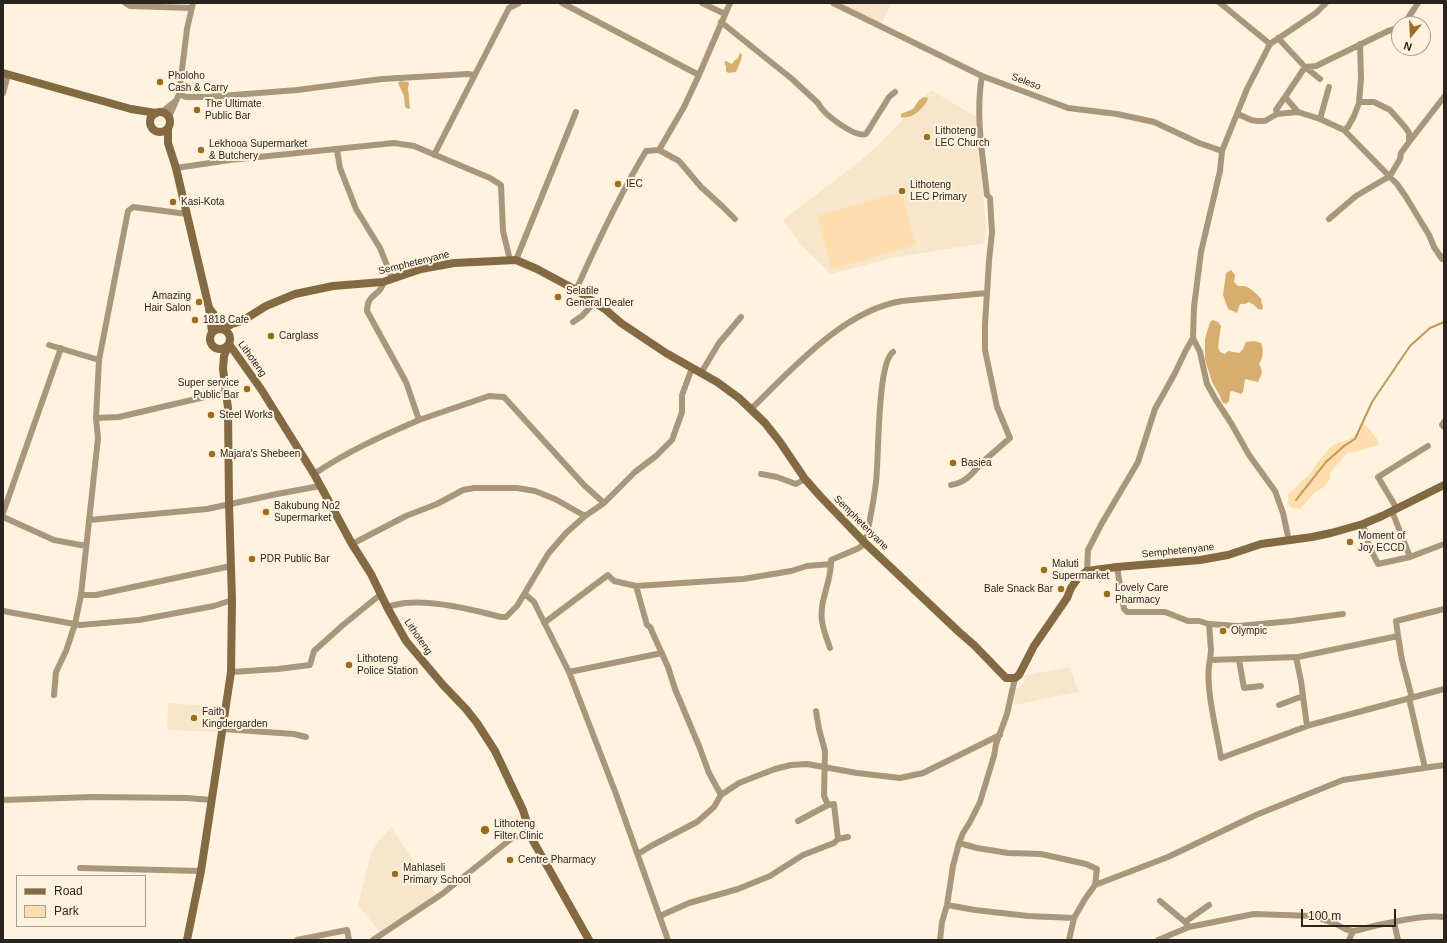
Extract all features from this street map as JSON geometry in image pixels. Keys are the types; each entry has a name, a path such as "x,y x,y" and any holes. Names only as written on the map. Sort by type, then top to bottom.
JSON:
{"main road":[{"path":"6,74 131,109 165,113 169,117 170,123 168,128 168,143 176,168 209,308 212,332 209,340 210,344 220,350 229,343"},
{"path":"131,109 150,123 153,129 158,131 168,143"},
{"path":"150,123 151,117 159,112"},
{"path":"158,131 164,131 168,128"},
{"name":"Semphetenyane","path":"242,321 266,306 295,294 333,286 383,282 421,269 454,263 513,260 537,269 576,290 606,310 622,323 739,398 765,423 805,479 864,542 974,645 1006,678 1015,678"},
{"path":"209,308 222,329 227,331 229,343"},
{"path":"212,332 242,321"},
{"path":"188,940 201,871 231,672 232,600 228,408 223,369 224,356 229,343 242,321"},
{"name":"Lithoteng","path":"229,343 261,389 314,474 352,544 371,574 406,641 466,709 495,751 523,810 532,839 589,940"},
{"path":"215,348 223,369"},
{"name":"Semphetenyane","path":"1087,571 1200,560 1228,555 1261,544 1289,541 1332,533 1362,524 1444,485"},
{"path":"1015,678 1019,675 1034,646 1063,604 1078,578 1087,571"}],"street":[{"path":"125,3 130,6 193,6 187,29 178,94 169,117"},
{"path":"434,155 509,8 519,3"},
{"path":"562,3 699,75"},
{"path":"702,3 725,14"},
{"path":"659,150 684,107 730,3"},
{"name":"Seleso","path":"833,3 982,76 1068,108 1118,114 1154,122 1199,143 1222,151"},
{"path":"1220,3 1270,44"},
{"path":"1087,571 1088,550 1138,462 1155,409 1193,338 1194,307 1201,252 1220,171 1222,151 1247,89 1270,44 1316,13 1326,3"},
{"path":"1409,16 1418,3"},
{"path":"721,22 792,79 835,121 855,134 862,136 866,134 889,97 895,92"},
{"path":"1305,67 1316,66 1391,30"},
{"path":"1278,38 1305,67 1320,79"},
{"path":"1344,130 1348,127 1359,103 1361,79 1360,44"},
{"path":"1277,114 1276,110 1305,67"},
{"path":"3,93 6,74"},
{"path":"178,94 186,97 208,97 297,90 382,79 468,74 474,75"},
{"path":"951,485 960,483 973,474 984,460 1010,438 997,407 985,350 985,324 992,232 990,198 987,195 979,117 979,92 982,76"},
{"path":"1320,119 1329,87"},
{"path":"1285,97 1298,112"},
{"path":"1329,219 1356,196 1390,176 1400,159 1401,153 1444,97"},
{"path":"159,112 176,101"},
{"path":"1359,103 1374,102 1390,110 1409,133 1409,142"},
{"path":"513,260 576,112"},
{"path":"1238,114 1251,120 1265,121 1277,114 1298,112 1320,119 1344,130 1390,176 1406,197 1442,259 1444,256"},
{"path":"176,168 230,160 399,144 414,146 490,178 501,185 503,231 513,260"},
{"path":"337,150 340,168 356,209 380,248 392,278"},
{"path":"576,290 605,225 646,151 659,150 679,161 701,187 734,219"},
{"path":"54,694 56,672 66,651 75,624 81,595 98,438 96,418 99,360 128,211 133,207 187,214"},
{"path":"383,282 380,291 373,295 368,303 368,311 406,382 419,420"},
{"path":"751,409 814,348 848,323 875,309 892,302 988,293"},
{"path":"573,322 582,316 594,303"},
{"path":"701,373 719,343 741,317"},
{"path":"1193,338 1200,352 1207,384 1249,455 1275,491 1283,513 1289,541"},
{"path":"49,345 99,360"},
{"path":"3,513 62,348"},
{"path":"830,648 822,622 822,613 831,571 831,560 858,548 867,536 877,480 879,428 885,369 888,357 893,352"},
{"path":"387,607 406,603 423,603 506,617 517,606 548,554 566,533 585,516 604,504 635,472 656,456 672,440 682,412 682,395 692,368"},
{"path":"96,418 119,417 226,392"},
{"path":"314,474 337,458 419,420 488,396 504,397 564,461 584,485 604,504"},
{"path":"1444,422 1442,425 1444,427"},
{"path":"1410,556 1394,510 1378,477 1428,446"},
{"path":"761,474 777,477 796,484 805,479"},
{"path":"89,520 207,509 320,486"},
{"path":"352,544 406,516 437,504 463,490 474,488 517,488 535,491 555,499 585,516"},
{"path":"3,517 54,540 86,546"},
{"path":"1362,524 1378,564 1410,556 1444,544"},
{"path":"544,623 608,575 614,581 636,586 743,579 791,571 807,566 831,564"},
{"path":"81,595 96,595 231,566"},
{"path":"1117,567 1124,609 1127,612 1165,612 1188,621 1238,626 1343,614"},
{"path":"636,586 647,625 650,627 662,653 708,773 721,796"},
{"path":"231,672 310,665 314,651 343,625 382,594"},
{"path":"525,594 534,602 569,672 638,854 668,940"},
{"path":"3,611 80,625 139,620 214,606 232,600"},
{"path":"1425,768 1402,660 1396,621 1444,609"},
{"path":"1209,624 1212,650 1208,669 1211,700 1221,758 1307,726 1444,689"},
{"path":"1210,660 1296,657 1398,636"},
{"path":"569,672 662,653"},
{"path":"1296,657 1307,726"},
{"path":"1239,660 1244,688 1261,686"},
{"path":"940,940 942,922 959,843 980,802 1007,714 1015,678"},
{"path":"1279,705 1303,696"},
{"path":"816,711 825,751 824,796 828,805"},
{"path":"223,728 294,734 306,737"},
{"path":"638,854 696,822 714,807 721,796 739,783 774,769 791,765 807,764 857,773 900,778 923,773 1000,735"},
{"path":"1095,885 1168,857 1256,815 1343,780 1444,765"},
{"path":"3,800 92,797 186,798 212,800"},
{"path":"798,820 828,805 834,804 838,839"},
{"path":"373,940 442,894 511,839 530,831"},
{"path":"660,916 689,904 738,889 770,876 803,855 834,843 838,839 848,837"},
{"path":"959,843 977,848 1008,853 1041,854 1086,864 1097,869 1095,885 1074,918 1069,940"},
{"path":"80,868 201,871"},
{"path":"1160,901 1187,924 1254,914 1313,916 1336,924 1345,929 1354,931 1366,930 1376,926 1429,916 1444,916"},
{"path":"947,904 975,910 1020,915 1074,918"},
{"path":"1158,940 1187,924 1209,905"},
{"path":"1394,922 1398,940"},
{"path":"296,940 347,930 349,940"},
{"path":"1349,940 1354,931"}],"shaded area":[{"path":"839,3 891,3 881,25"},
{"path":"740,53 742,54 741,60 736,72 728,73 724,62 726,61 732,64 738,58"},
{"path":"400,81 409,83 410,108 408,109 405,107 404,96 398,83"},
{"name":"Lithoteng LEC Primary","path":"931,90 978,118 986,231 984,243 892,258 831,274 801,245 783,220 860,161 881,142"},
{"path":"924,97 928,98 921,109 909,117 901,117 901,114 913,109 919,100"},
{"path":"1231,270 1235,275 1234,282 1238,286 1246,286 1259,297 1262,301 1262,310 1258,309 1249,302 1240,304 1237,313 1228,309 1223,295 1226,273"},
{"path":"1213,320 1218,322 1221,326 1218,347 1220,352 1225,354 1228,351 1239,353 1243,349 1246,342 1250,341 1261,343 1263,348 1262,357 1259,364 1262,373 1258,382 1245,379 1243,392 1241,394 1232,391 1230,392 1229,401 1226,404 1222,402 1212,382 1205,359 1205,339 1210,322"},
{"path":"1070,667 1078,692 1014,705 1015,691 1024,682 1026,675"},
{"name":"Faith Kingdergarden","path":"168,703 221,707 218,732 167,730"},
{"name":"Mahlaseli Primary School","path":"391,827 436,894 422,906 379,931 358,905 371,854 377,843"}],"green space":[{"path":"901,192 916,245 832,269 817,216"},
{"path":"1360,424 1365,424 1377,439 1379,445 1347,453 1330,473 1330,479 1324,487 1315,492 1300,509 1289,507 1288,494 1309,476 1320,459 1332,446 1358,433"}],"waterway":[{"path":"1296,500 1326,462 1344,446 1355,439 1372,402 1410,346 1430,328 1444,322"}],"place":[{"name":"Pholoho Cash & Carry","path":"160,82"},
{"name":"The Ultimate Public Bar","path":"197,110"},
{"name":"Lithoteng LEC Church","path":"927,137"},
{"name":"Lekhooa Supermarket & Butchery","path":"201,150"},
{"name":"IEC","path":"618,184"},
{"name":"Lithoteng LEC Primary","path":"902,191"},
{"name":"Kasi-Kota","path":"173,202"},
{"name":"Selatile General Dealer","path":"558,297"},
{"name":"Amazing Hair Salon","path":"199,302"},
{"name":"1818 Cafe","path":"195,320"},
{"name":"Carglass","path":"271,336"},
{"name":"Super service Public Bar","path":"247,389"},
{"name":"Steel Works","path":"211,415"},
{"name":"Majara's Shebeen","path":"212,454"},
{"name":"Basiea","path":"953,463"},
{"name":"Bakubung No2 Supermarket","path":"266,512"},
{"name":"Moment of Joy ECCD","path":"1350,542"},
{"name":"PDR Public Bar","path":"252,559"},
{"name":"Maluti Supermarket","path":"1044,570"},
{"name":"Bale Snack Bar","path":"1061,589"},
{"name":"Lovely Care Pharmacy","path":"1107,594"},
{"name":"Olympic","path":"1223,631"},
{"name":"Lithoteng Police Station","path":"349,665"},
{"name":"Faith Kingdergarden","path":"194,718"},
{"name":"Lithoteng Filter Clinic","path":"485,830"},
{"name":"Centre Pharmacy","path":"510,860"},
{"name":"Mahlaseli Primary School","path":"395,874"}]}
